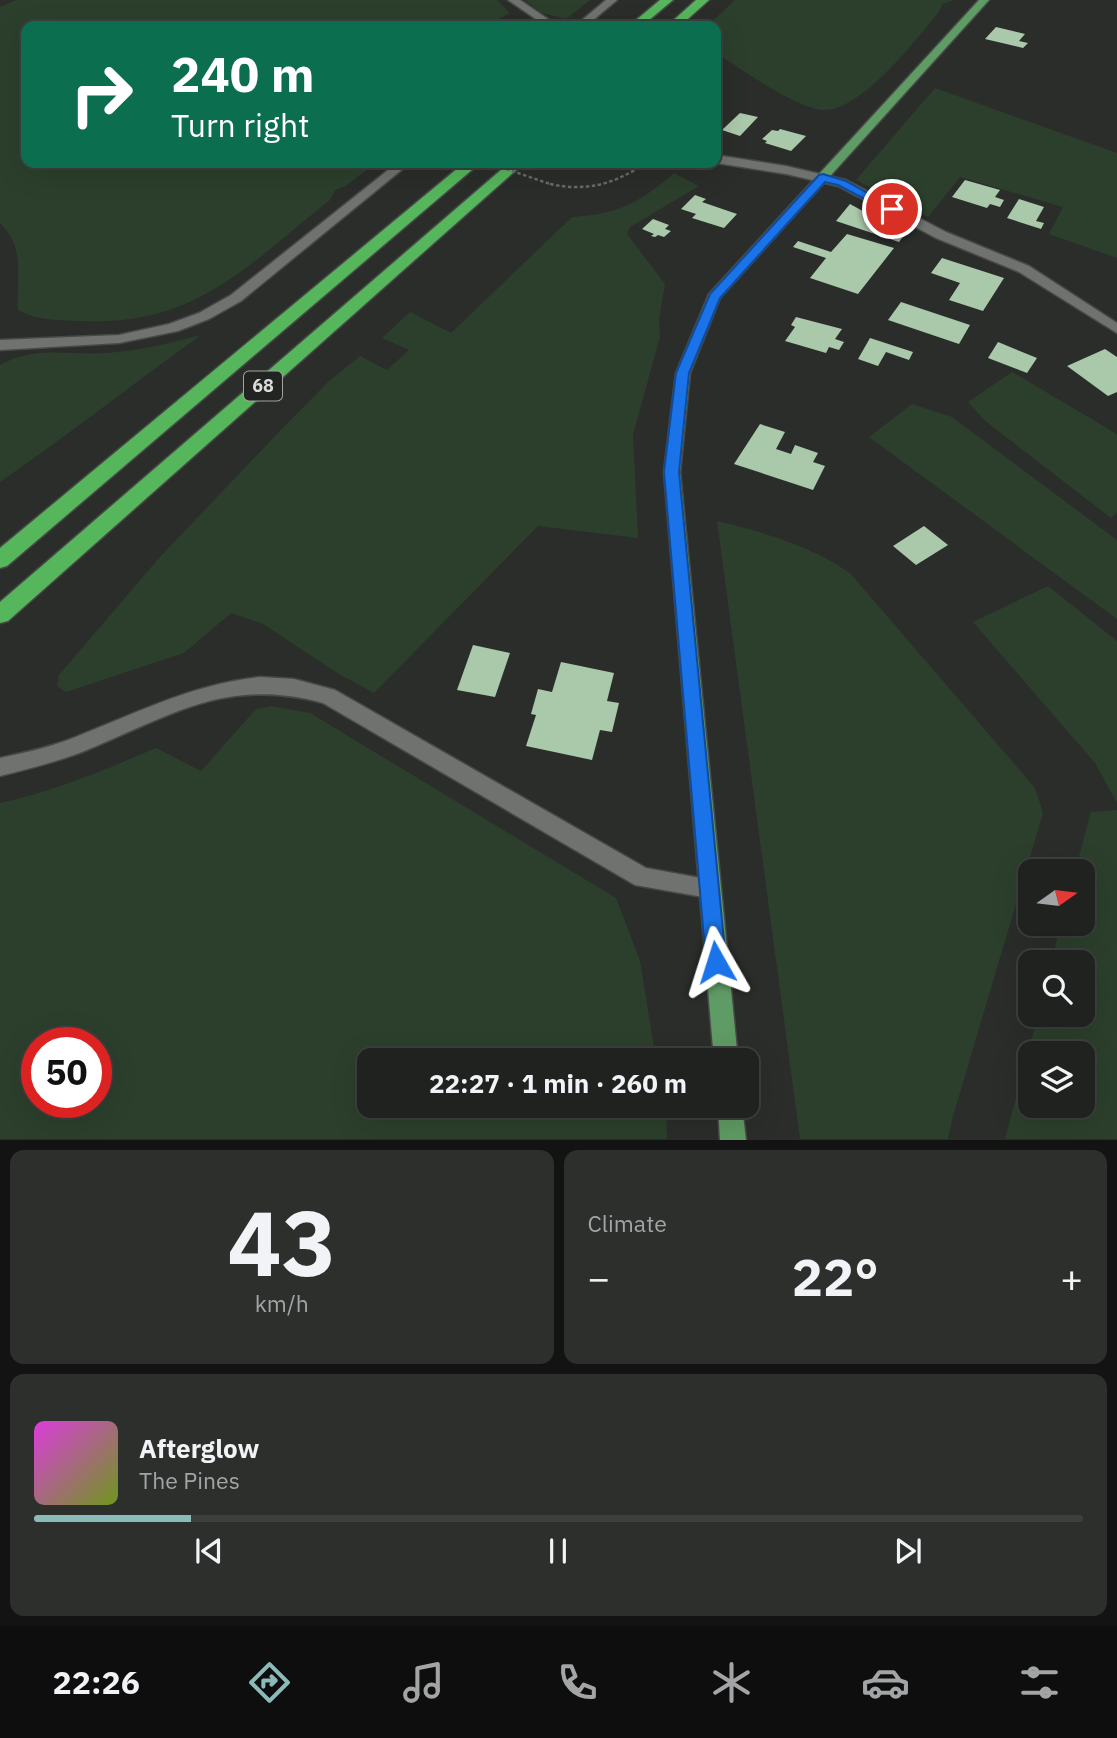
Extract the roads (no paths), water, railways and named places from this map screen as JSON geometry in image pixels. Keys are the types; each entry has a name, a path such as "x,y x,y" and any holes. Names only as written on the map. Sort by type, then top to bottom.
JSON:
{"highway":[{"path":"641,21 667,0"},
{"path":"679,21 703,0"},
{"name":"68","path":"0,560 467,168"},
{"name":"68","path":"0,615 511,168"}],"main road":[{"path":"725,1048 672,472 683,373 714,297 984,0"},
{"path":"731,1118 733,1139"}],"street":[{"path":"513,0 545,21"},
{"path":"586,21 612,0"},
{"path":"721,160 823,177 842,183 941,235 1024,269 1117,329"},
{"path":"0,345 119,339 173,328 204,316 236,298 398,168"},
{"path":"0,767 34,760 75,746 211,690 248,683 291,685 328,696 643,878 709,888"}]}
